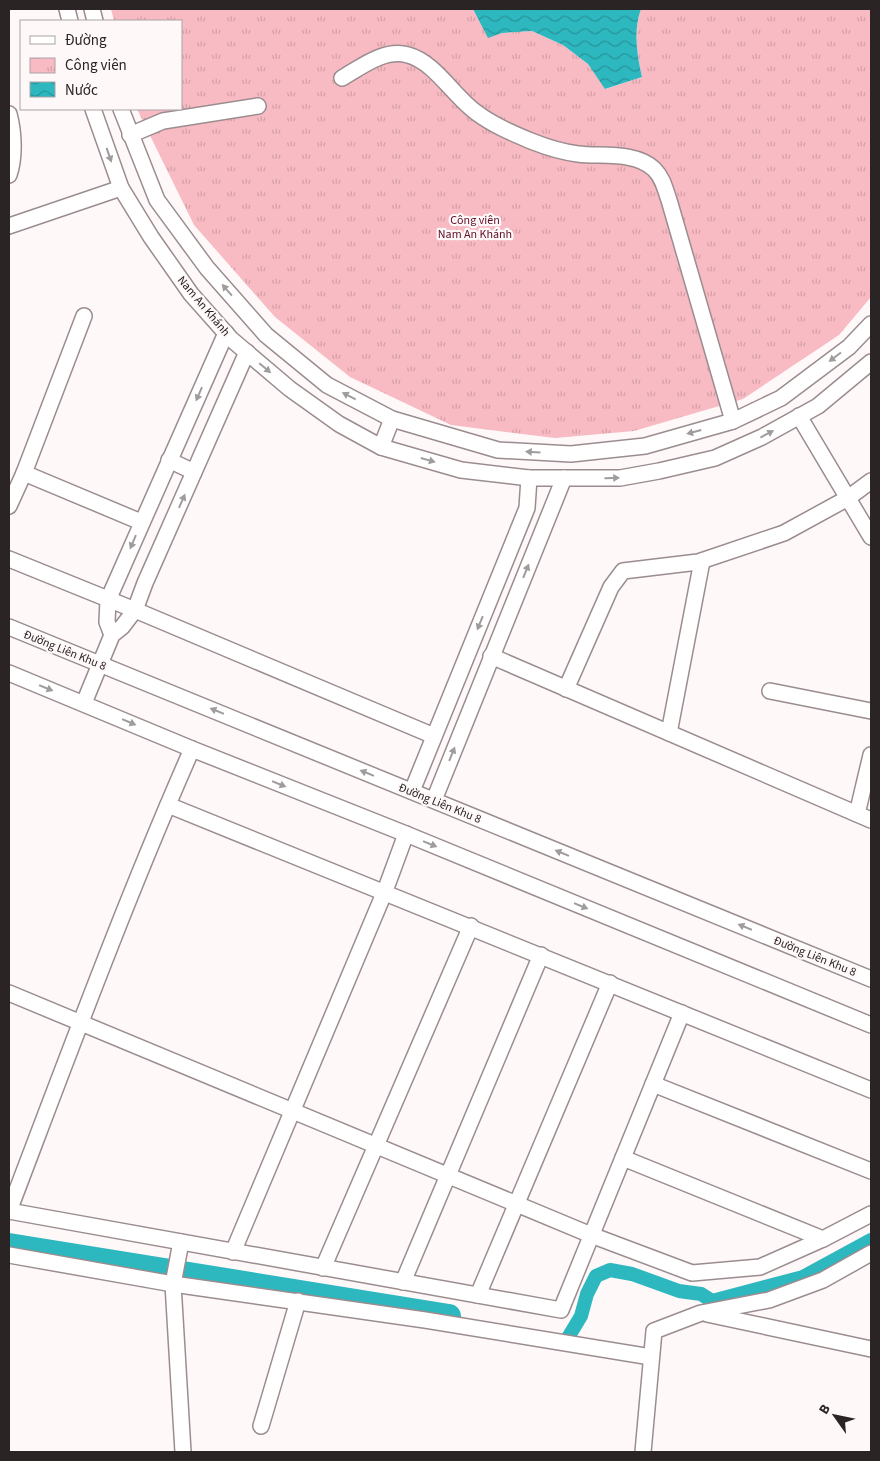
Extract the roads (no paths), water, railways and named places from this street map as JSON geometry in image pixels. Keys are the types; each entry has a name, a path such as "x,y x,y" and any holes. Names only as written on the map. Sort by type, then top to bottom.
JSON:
{"street":[{"path":"342,78 378,57 408,54 421,60 432,69 477,113 503,129 557,150 577,154 623,156 651,166 662,179 669,200 733,421"},
{"path":"130,135 163,121 258,106"},
{"name":"Nam An Khánh","path":"93,110 121,188 151,237 190,294 226,333 290,389 339,424 381,447 461,470 529,478 620,478 715,458 762,437 818,406 871,362"},
{"path":"121,110 157,200 207,268 266,335 327,385 392,419 498,450 572,454 645,446 733,421 781,398 849,347 871,324"},
{"path":"9,175 13,164 10,121"},
{"path":"9,226 121,188"},
{"path":"9,506 24,473 84,316"},
{"path":"112,635 107,622 108,600 226,333"},
{"path":"84,704 112,635 122,627 135,610 247,352"},
{"path":"210,368 235,380"},
{"path":"799,416 871,537"},
{"path":"381,447 392,419"},
{"path":"169,460 194,472"},
{"path":"24,473 141,522"},
{"path":"412,791 527,508 529,478"},
{"path":"434,800 564,478"},
{"path":"566,689 611,587 624,571 702,561 784,533 848,498 871,481"},
{"path":"9,559 434,736"},
{"path":"669,733 702,561"},
{"path":"492,595 512,605"},
{"name":"Đường Liên Khu 8","path":"9,627 871,979"},
{"path":"491,656 864,817 871,755"},
{"path":"9,673 871,1025"},
{"path":"770,691 871,711"},
{"path":"192,749 81,1023 9,1211 562,1310 682,1013"},
{"path":"168,805 385,891 871,1090"},
{"path":"233,1252 385,891 406,834"},
{"path":"323,1268 471,926"},
{"path":"403,1282 541,955"},
{"path":"478,1295 610,983"},
{"path":"9,993 591,1235 692,1273 760,1267 823,1240 871,1214"},
{"path":"653,1084 871,1171"},
{"path":"623,1158 823,1240"},
{"path":"181,1243 173,1283 183,1452"},
{"path":"643,1452 654,1331 701,1313 769,1300 823,1280 871,1253"},
{"path":"9,1255 173,1283 651,1357"},
{"path":"261,1426 298,1302"},
{"path":"701,1313 871,1349"}],"water":[{"path":"473,9 641,9 636,34 642,77 605,89 588,64 563,45 532,31 502,33 488,38"}],"waterway":[{"path":"569,1336 581,1316 587,1294 596,1276 610,1270 632,1274 679,1291 701,1294 712,1301 803,1277 871,1240"},
{"path":"9,1245 449,1316"}],"park label":[{"name":"Công viên Nam An Khánh","path":"475,227"}]}
